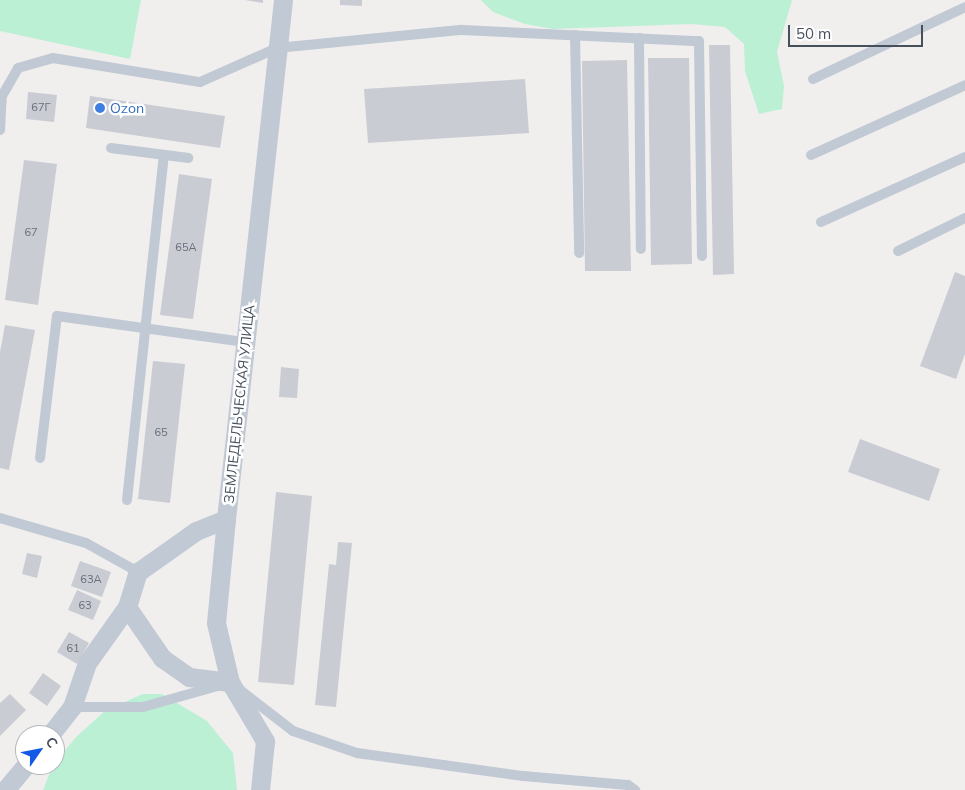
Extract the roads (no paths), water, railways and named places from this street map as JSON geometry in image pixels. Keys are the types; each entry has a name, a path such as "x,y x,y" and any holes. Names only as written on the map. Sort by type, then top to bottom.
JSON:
{"street":[{"name":"ЗЕМЛЕДЕЛЬЧЕСКАЯ УЛИЦА","path":"138,572 196,531 226,519 282,0"},
{"path":"226,519 216,623 230,682 265,741 260,790"},
{"path":"58,725 72,707 87,663 127,607 138,572"},
{"path":"127,607 162,658 190,677 230,682"},
{"path":"5,790 18,775"}],"lane":[{"path":"813,79 965,7"},
{"path":"0,130 2,96 18,68 53,58 200,82 277,48 462,30 699,41 702,256"},
{"path":"575,35 579,252"},
{"path":"639,38 641,249"},
{"path":"811,154 965,85"},
{"path":"111,148 188,158"},
{"path":"127,500 164,155"},
{"path":"821,222 965,157"},
{"path":"898,251 965,218"},
{"path":"40,458 57,316 245,342"},
{"path":"0,518 86,543 138,572"},
{"path":"72,707 143,707 230,682 293,731 357,753 522,776 628,786 635,790"}],"place":[{"name":"Ozon","path":"100,108"}]}
